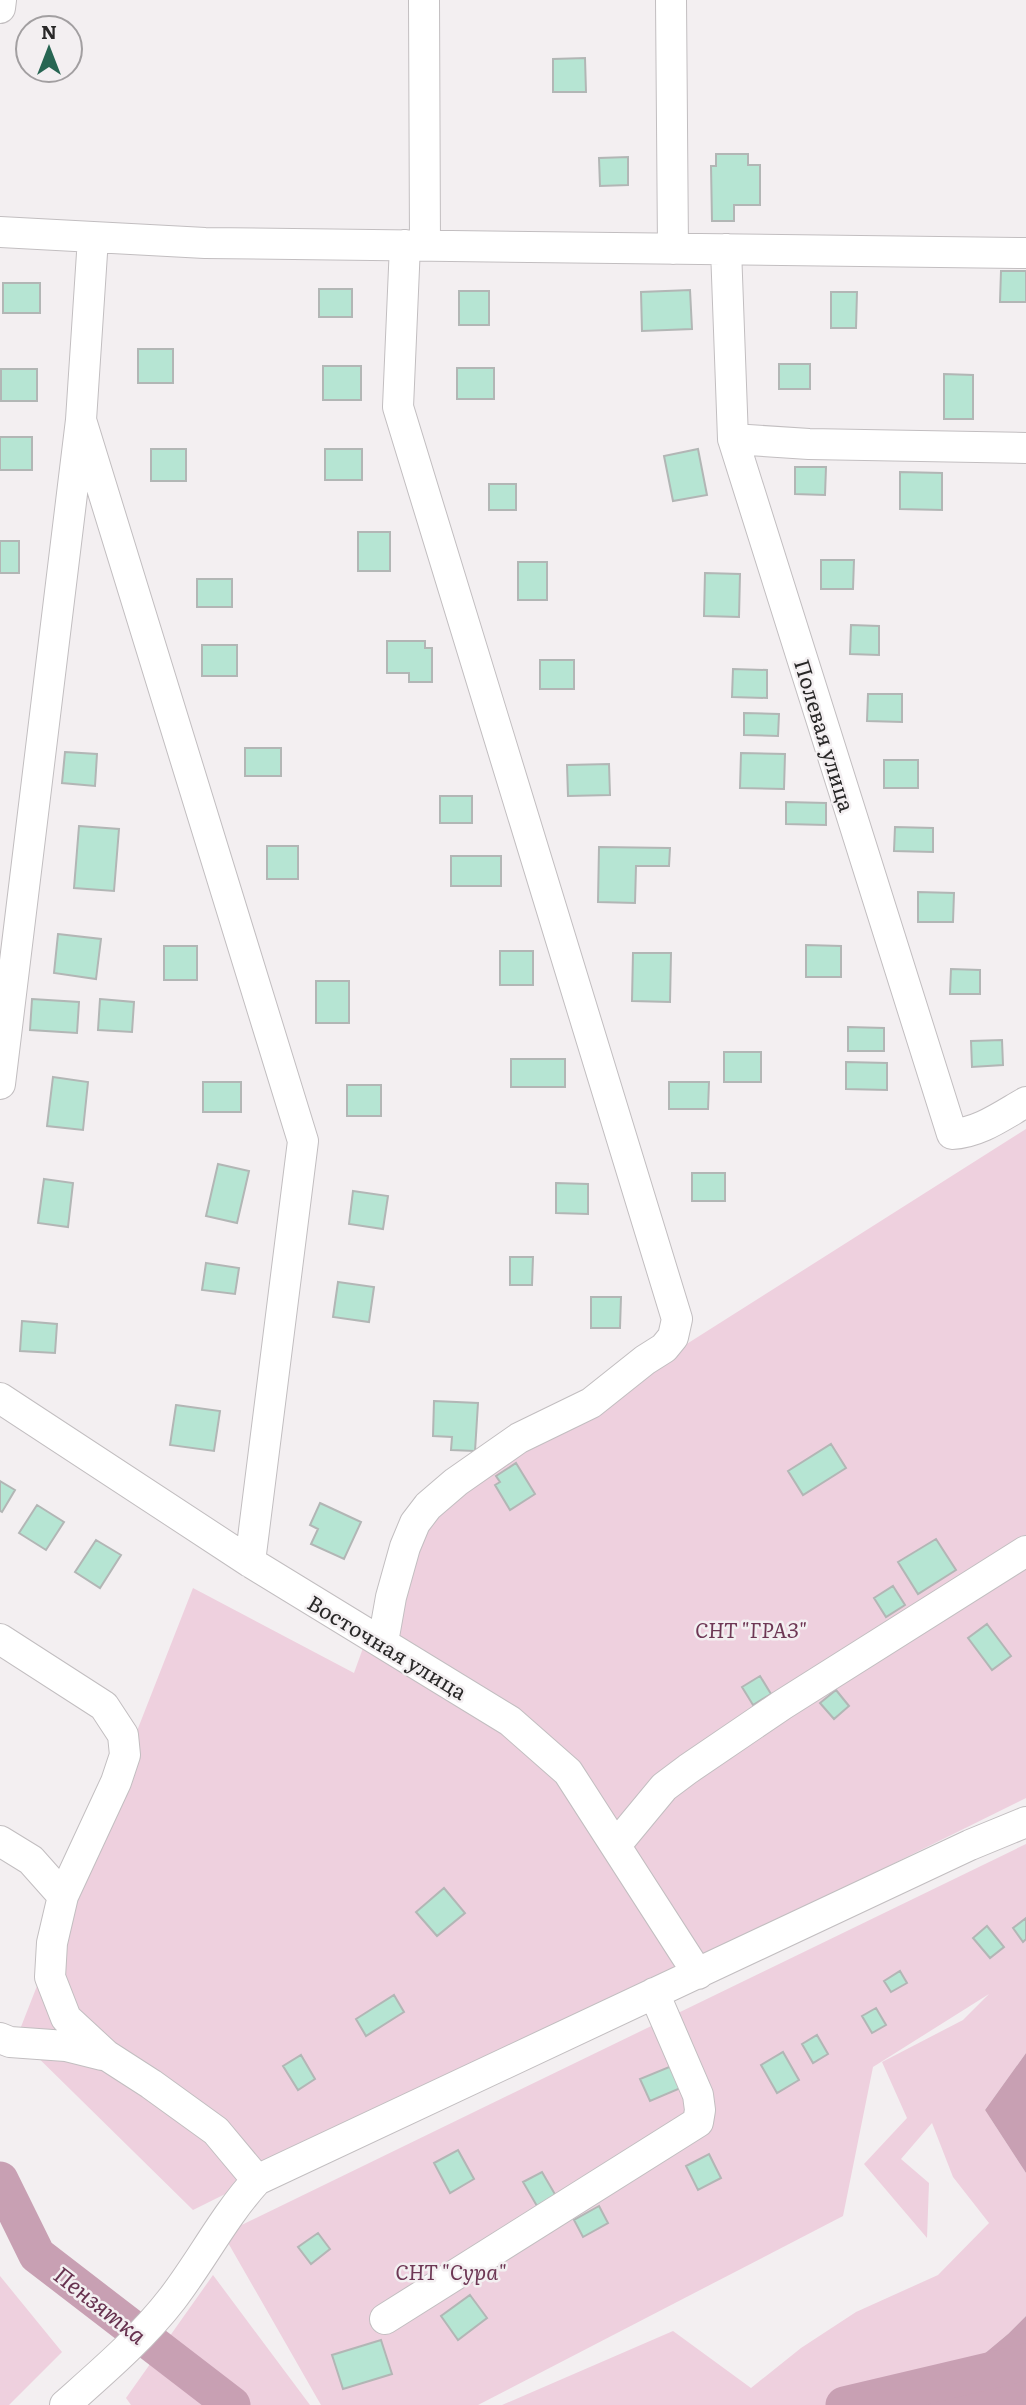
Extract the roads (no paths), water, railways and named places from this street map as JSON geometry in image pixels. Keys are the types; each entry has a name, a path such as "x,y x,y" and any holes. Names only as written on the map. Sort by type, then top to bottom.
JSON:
{"street":[{"path":"0,8 1,0"},
{"path":"383,1642 391,1597 405,1547 415,1523 428,1506 456,1482 519,1438 592,1403 664,1348 673,1337 677,1319 398,407 415,245 424,0"},
{"path":"671,0 673,249"},
{"path":"0,232 205,243 1026,253"},
{"path":"0,1084 81,420 93,237"},
{"name":"Полевая улица","path":"726,249 733,439 951,1135 962,1134 982,1126 1026,1102"},
{"path":"81,420 303,1141 250,1562"},
{"path":"733,439 809,444 1026,448"},
{"name":"Восточная улица","path":"0,1398 250,1562 510,1721 568,1772 698,1974"},
{"path":"615,1845 664,1787 688,1769 782,1705 1026,1551"},
{"path":"0,1639 104,1706 123,1735 125,1755 116,1783 64,1896 52,1943 50,1978 65,2018 106,2055 216,2132 257,2180"},
{"path":"65,2405 105,2370 171,2300 236,2202 257,2180 970,1845 1026,1822"},
{"path":"0,1840 31,1860 64,1896"},
{"path":"386,2319 698,2122 698,2095 654,1993"},
{"path":"0,2038 10,2042 65,2046 106,2055"}],"waterway":[{"name":"Пензятка","path":"0,2180 37,2255 232,2405"},
{"name":"Пензятка","path":"844,2405 1026,2362"}],"park label":[{"name":"СНТ \"ГРАЗ\"","path":"751,1628"},
{"name":"СНТ \"Сура\"","path":"451,2270"}]}
